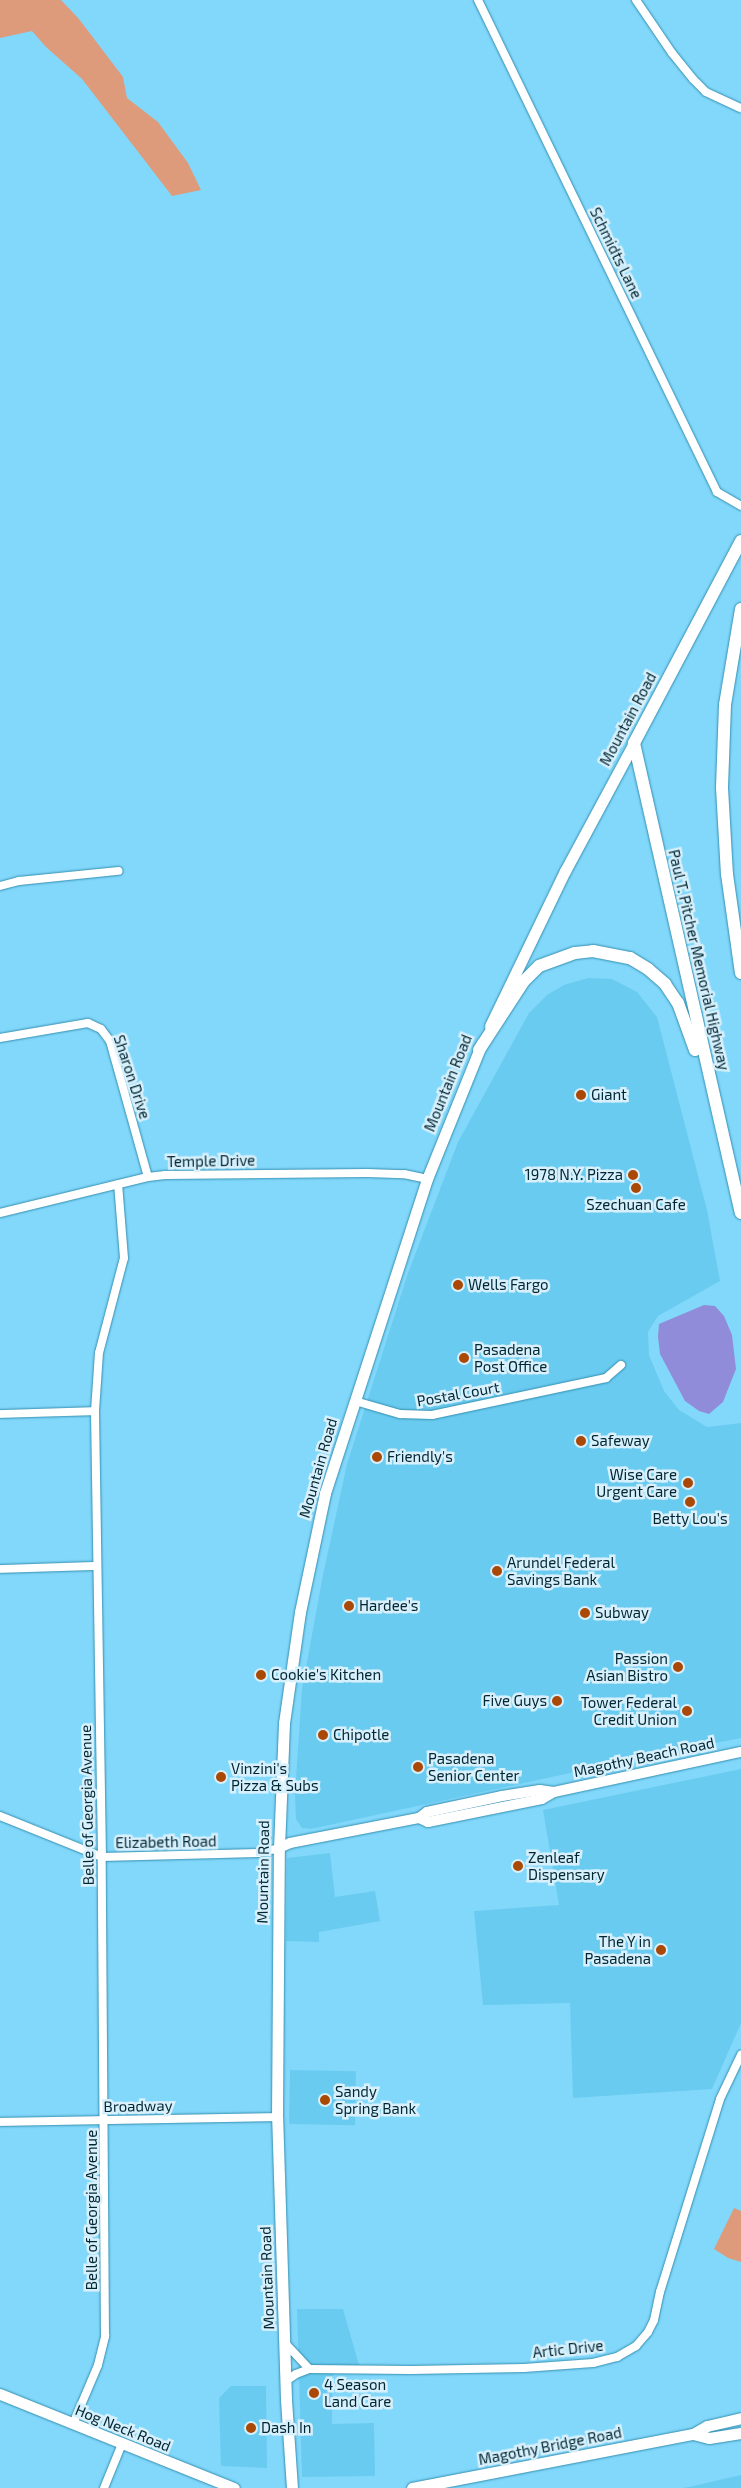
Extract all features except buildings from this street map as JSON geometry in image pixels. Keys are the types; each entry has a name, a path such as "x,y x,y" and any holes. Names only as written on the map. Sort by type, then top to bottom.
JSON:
{"main road":[{"name":"Mountain Road","path":"292,2488 286,2381 278,2117 279,1848 284,1723 300,1612 325,1493 427,1178 479,1050 565,871 741,540"},
{"path":"741,609 725,705 722,788 727,874 741,973"},
{"name":"Paul T. Pitcher Memorial Highway","path":"634,743 741,1213"},
{"path":"479,1050 524,981 539,966 575,953 593,951 630,958 648,969 665,984 678,1003 688,1024 726,1152"},
{"name":"Hog Neck Road","path":"0,2394 234,2488"},
{"name":"Magothy Bridge Road","path":"412,2488 693,2434 707,2426 741,2418"},
{"name":"Magothy Bridge Road","path":"693,2434 708,2438 741,2433"}],"street":[{"name":"Schmidts Lane","path":"478,0 717,492 741,506"},
{"path":"636,0 672,53 693,79 706,92 724,102 741,108"},
{"path":"0,886 48,877 118,871"},
{"name":"Sharon Drive","path":"0,1038 88,1023 101,1029 110,1041 148,1177"},
{"name":"Temple Drive","path":"0,1213 148,1177 367,1173 404,1174 427,1178"},
{"name":"Belle of Georgia Avenue","path":"73,2424 98,2364 105,2336 102,1857 94,1411 99,1353 124,1258 118,1184"},
{"name":"Postal Court","path":"355,1401 400,1414 432,1416 606,1378 621,1365"},
{"path":"0,1414 94,1411"},
{"path":"0,1569 97,1566"},
{"name":"Magothy Beach Road","path":"279,1848 290,1843 419,1818 427,1812 502,1796 540,1790 554,1792 741,1752"},
{"name":"Elizabeth Road","path":"0,1816 102,1857 258,1854 279,1848"},
{"name":"Artic Drive","path":"286,2381 296,2374 309,2369 412,2370 582,2364 605,2360 636,2346 648,2332 654,2320 660,2292 720,2099 741,2055"},
{"name":"Broadway","path":"0,2122 278,2117"},
{"path":"285,2343 309,2369"},
{"path":"104,2488 122,2444"}],"shaded area":[{"path":"0,0 61,0 79,19 123,77 127,98 158,122 188,163 201,190 172,196 82,79 46,47 32,31 0,38"},
{"path":"588,978 612,979 637,992 657,1017 707,1210 720,1281 658,1316 648,1332 649,1355 664,1391 679,1410 707,1427 741,1423 741,1738 311,1829 302,1828 296,1819 295,1794 302,1689 323,1575 347,1464 408,1273 458,1142 529,1013 547,995 564,985"},
{"path":"704,1305 715,1306 724,1316 732,1335 736,1369 723,1402 709,1414 699,1411 685,1401 660,1354 658,1337 659,1324"},
{"path":"741,1769 741,2023 712,2089 573,2098 570,2003 483,2005 474,1911 559,1905 543,1810"},
{"path":"330,1853 335,1897 375,1891 380,1921 319,1932 319,1942 286,1941 287,1858"},
{"path":"290,2070 356,2071 355,2125 289,2124"},
{"path":"734,2208 741,2211 741,2262 728,2258 714,2249"},
{"path":"297,2309 343,2309 359,2365 333,2365 332,2424 374,2423 375,2476 302,2477"},
{"path":"231,2386 266,2386 267,2468 221,2466 219,2398"},
{"path":"741,2475 741,2488 682,2488 689,2487"}],"place":[{"name":"Giant","path":"581,1095"},
{"name":"1978 N.Y. Pizza","path":"633,1175"},
{"name":"Szechuan Cafe","path":"636,1188"},
{"name":"Wells Fargo","path":"458,1285"},
{"name":"Pasadena Post Office","path":"464,1358"},
{"name":"Safeway","path":"581,1441"},
{"name":"Friendly's","path":"377,1457"},
{"name":"Wise Care Urgent Care","path":"688,1483"},
{"name":"Betty Lou's","path":"690,1502"},
{"name":"Arundel Federal Savings Bank","path":"497,1571"},
{"name":"Hardee's","path":"349,1606"},
{"name":"Subway","path":"585,1613"},
{"name":"Passion Asian Bistro","path":"678,1667"},
{"name":"Cookie's Kitchen","path":"261,1675"},
{"name":"Five Guys","path":"557,1701"},
{"name":"Tower Federal Credit Union","path":"687,1711"},
{"name":"Chipotle","path":"323,1735"},
{"name":"Pasadena Senior Center","path":"418,1767"},
{"name":"Vinzini's Pizza & Subs","path":"221,1777"},
{"name":"Zenleaf Dispensary","path":"518,1866"},
{"name":"The Y in Pasadena","path":"661,1950"},
{"name":"Sandy Spring Bank","path":"325,2100"},
{"name":"4 Season Land Care","path":"314,2393"},
{"name":"Dash In","path":"251,2428"}]}
